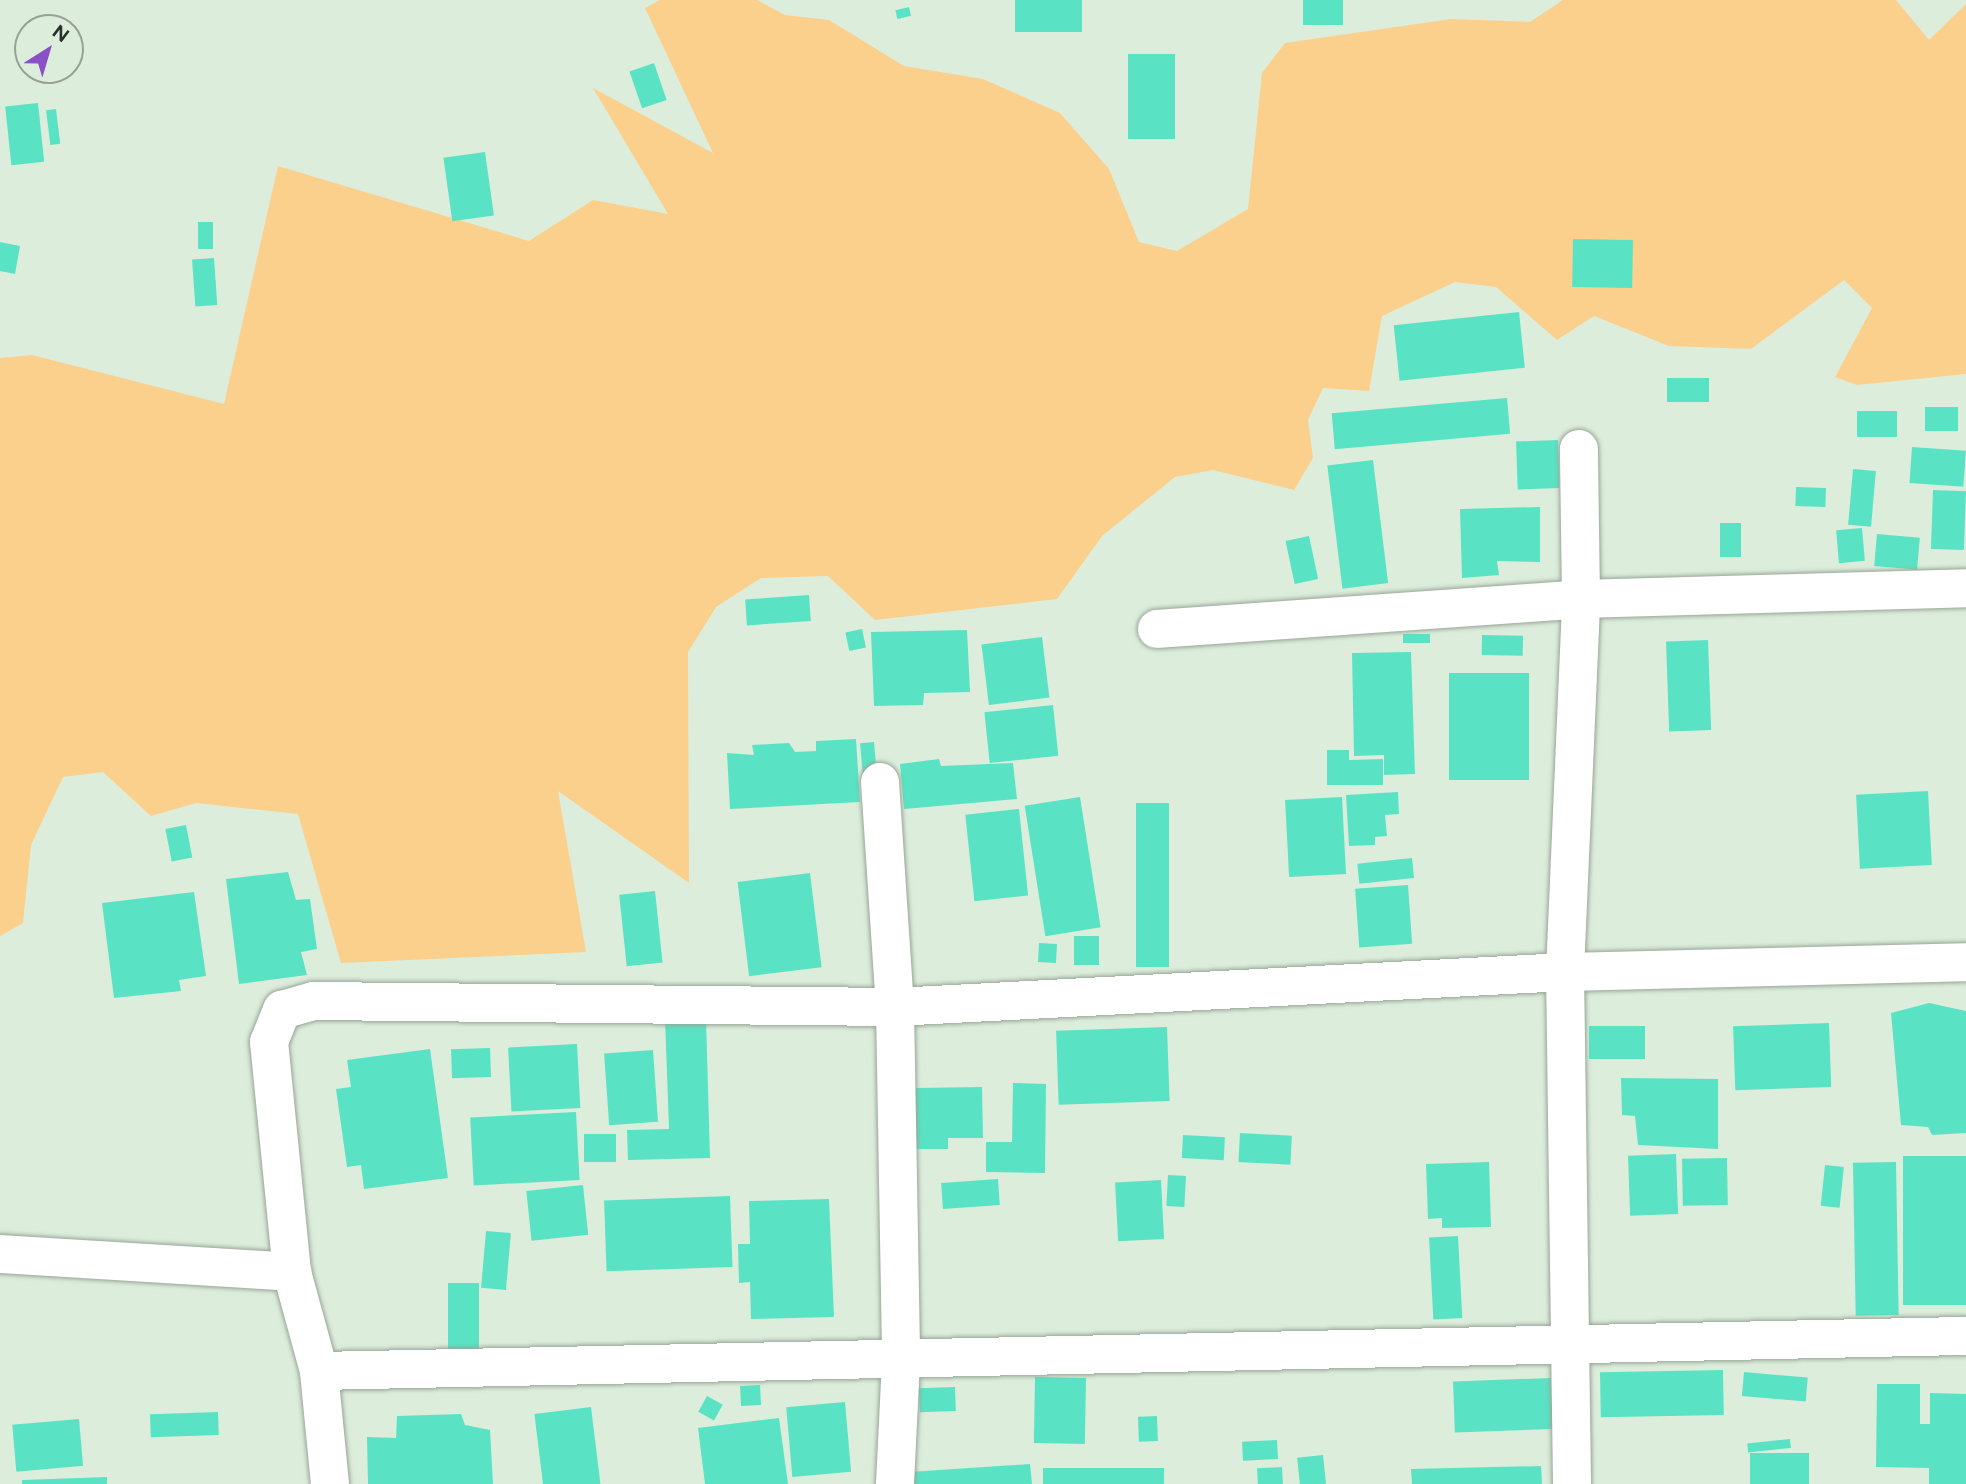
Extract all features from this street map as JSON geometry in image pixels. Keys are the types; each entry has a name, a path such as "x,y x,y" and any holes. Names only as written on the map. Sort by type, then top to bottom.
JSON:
{"street":[{"path":"1572,1484 1565,972 1581,599 1579,449"},
{"path":"1157,629 1581,599 1966,588"},
{"path":"880,782 895,1007 901,1361 895,1484"},
{"path":"330,1484 319,1371 292,1272 269,1042 282,1010 313,1001 895,1007 1565,972 1966,962"},
{"path":"0,1254 292,1272"},
{"path":"319,1371 901,1361 1966,1336"}],"shaded area":[{"path":"660,0 757,0 785,15 829,20 904,66 983,79 1060,113 1109,169 1139,242 1177,251 1248,209 1262,73 1285,43 1451,19 1530,22 1563,0 1896,0 1929,40 1966,4 1966,374 1857,385 1835,377 1872,308 1844,280 1751,349 1669,346 1594,316 1557,340 1496,287 1455,282 1382,316 1369,391 1323,388 1308,420 1313,458 1294,490 1213,470 1175,477 1102,536 1057,599 875,620 828,576 761,578 716,607 688,652 689,883 558,791 586,952 341,963 298,814 196,803 151,816 103,772 63,777 31,845 23,923 0,936 0,358 32,355 224,404 278,166 529,241 593,200 668,214 593,88 713,153 645,8"}],"building":[{"path":"1015,0 1082,0 1082,32 1015,32"},
{"path":"1303,0 1343,0 1343,25 1303,25"},
{"path":"909,7 911,16 897,19 895,10"},
{"path":"1128,54 1175,54 1175,139 1128,139"},
{"path":"654,63 667,100 642,108 629,71"},
{"path":"38,103 44,162 11,165 5,106"},
{"path":"56,109 60,144 50,145 46,110"},
{"path":"485,152 494,215 452,221 443,158"},
{"path":"198,222 213,222 213,249 198,249"},
{"path":"1573,239 1633,240 1632,288 1572,287"},
{"path":"0,242 20,246 15,274 0,271"},
{"path":"214,258 217,305 195,306 192,260"},
{"path":"1519,312 1525,368 1400,381 1394,325"},
{"path":"1667,378 1709,378 1709,402 1667,402"},
{"path":"1507,398 1510,434 1335,449 1332,413"},
{"path":"1925,407 1958,407 1958,431 1925,431"},
{"path":"1857,411 1897,411 1897,437 1857,437"},
{"path":"1558,440 1560,488 1518,489 1516,441"},
{"path":"1912,447 1966,451 1963,487 1909,483"},
{"path":"1373,460 1388,583 1342,589 1327,466"},
{"path":"1853,469 1876,471 1871,527 1848,525"},
{"path":"1796,487 1826,488 1825,507 1795,506"},
{"path":"1933,490 1966,491 1964,550 1931,549"},
{"path":"1540,507 1540,562 1497,561 1499,575 1462,578 1460,509"},
{"path":"1720,523 1741,523 1741,557 1720,557"},
{"path":"1862,528 1865,561 1839,563 1836,530"},
{"path":"1877,534 1920,538 1917,570 1874,566"},
{"path":"1309,536 1318,579 1295,584 1286,541"},
{"path":"809,595 811,621 747,625 745,599"},
{"path":"862,629 866,648 849,651 845,633"},
{"path":"967,630 970,692 924,693 923,705 874,706 871,632"},
{"path":"1403,634 1430,634 1430,643 1403,643"},
{"path":"1482,635 1523,636 1523,656 1482,655"},
{"path":"1042,637 1049,698 989,705 981,644"},
{"path":"1708,640 1711,730 1669,731 1666,641"},
{"path":"1411,652 1415,774 1384,775 1384,755 1354,756 1352,653"},
{"path":"1449,673 1529,673 1529,780 1449,780"},
{"path":"1053,705 1058,756 990,763 984,712"},
{"path":"856,739 860,802 730,809 727,753 754,755 752,745 789,743 795,752 816,751 816,741"},
{"path":"874,742 877,777 863,778 860,743"},
{"path":"1327,750 1349,750 1349,760 1383,759 1383,785 1327,785"},
{"path":"939,759 941,766 1013,763 1017,799 904,809 900,764"},
{"path":"1928,791 1932,865 1860,869 1856,795"},
{"path":"1398,792 1399,814 1385,815 1387,836 1375,837 1375,845 1349,846 1346,795"},
{"path":"1080,797 1101,927 1045,936 1025,806"},
{"path":"1342,797 1346,874 1289,877 1285,800"},
{"path":"1136,803 1169,803 1169,967 1136,967"},
{"path":"1019,809 1028,896 974,901 965,815"},
{"path":"186,825 192,857 172,861 165,829"},
{"path":"1412,858 1414,878 1359,884 1357,864"},
{"path":"288,872 296,900 310,899 317,949 301,952 307,975 239,984 226,879"},
{"path":"810,873 822,967 749,976 738,882"},
{"path":"1408,885 1412,944 1359,948 1355,889"},
{"path":"655,891 663,963 627,966 619,895"},
{"path":"194,892 206,976 179,980 181,991 114,998 102,903"},
{"path":"1074,936 1099,936 1099,965 1074,965"},
{"path":"1039,943 1057,944 1056,963 1038,962"},
{"path":"1929,1003 1966,1011 1966,1133 1932,1135 1928,1127 1901,1125 1891,1013"},
{"path":"665,1018 706,1018 710,1158 628,1160 627,1130 669,1129"},
{"path":"1829,1023 1831,1087 1735,1090 1733,1026"},
{"path":"1589,1026 1645,1026 1645,1059 1589,1059"},
{"path":"1167,1027 1170,1101 1059,1105 1056,1031"},
{"path":"577,1044 580,1108 511,1112 508,1048"},
{"path":"490,1048 491,1077 452,1078 451,1049"},
{"path":"430,1049 448,1178 364,1189 361,1165 347,1167 336,1089 351,1087 347,1060"},
{"path":"653,1050 658,1122 609,1125 604,1053"},
{"path":"1621,1078 1718,1079 1718,1149 1638,1145 1635,1116 1622,1115"},
{"path":"1013,1083 1046,1084 1045,1173 986,1172 986,1142 1012,1142"},
{"path":"982,1087 983,1138 948,1138 948,1149 914,1149 913,1088"},
{"path":"576,1112 580,1180 474,1185 470,1118"},
{"path":"1240,1133 1292,1136 1290,1165 1238,1162"},
{"path":"584,1134 616,1134 616,1162 584,1162"},
{"path":"1183,1135 1225,1137 1224,1160 1182,1158"},
{"path":"1676,1154 1678,1214 1630,1216 1628,1156"},
{"path":"1903,1156 1966,1156 1966,1305 1903,1305"},
{"path":"1727,1158 1728,1205 1683,1206 1682,1159"},
{"path":"1489,1162 1491,1227 1442,1228 1442,1218 1428,1219 1426,1164"},
{"path":"1896,1162 1899,1315 1856,1316 1853,1163"},
{"path":"1825,1165 1844,1167 1840,1208 1821,1206"},
{"path":"1168,1175 1186,1176 1184,1207 1166,1206"},
{"path":"998,1179 1000,1205 943,1209 941,1183"},
{"path":"1161,1180 1164,1239 1118,1241 1115,1182"},
{"path":"583,1185 588,1235 532,1241 526,1191"},
{"path":"730,1196 732,1267 607,1271 604,1200"},
{"path":"829,1199 834,1317 751,1319 750,1282 739,1283 738,1244 750,1244 749,1201"},
{"path":"486,1231 511,1233 506,1290 481,1288"},
{"path":"1458,1236 1462,1318 1433,1319 1429,1238"},
{"path":"448,1283 479,1283 479,1351 448,1351"},
{"path":"1723,1370 1724,1415 1601,1417 1600,1372"},
{"path":"1744,1372 1808,1378 1806,1401 1742,1396"},
{"path":"1035,1377 1086,1378 1085,1444 1034,1443"},
{"path":"1551,1378 1553,1429 1455,1432 1453,1381"},
{"path":"1877,1384 1920,1384 1920,1424 1930,1424 1930,1393 1966,1394 1966,1484 1929,1484 1929,1468 1876,1467"},
{"path":"760,1385 761,1405 741,1406 740,1386"},
{"path":"955,1387 956,1411 920,1412 919,1388"},
{"path":"707,1396 723,1405 714,1420 698,1412"},
{"path":"845,1402 851,1472 792,1477 786,1407"},
{"path":"591,1407 600,1484 543,1484 534,1414"},
{"path":"218,1412 219,1435 151,1437 150,1414"},
{"path":"461,1414 465,1425 490,1430 493,1484 368,1484 367,1437 396,1438 397,1416"},
{"path":"1157,1416 1158,1441 1139,1442 1138,1417"},
{"path":"779,1418 788,1484 705,1484 698,1428"},
{"path":"79,1419 83,1466 16,1472 12,1425"},
{"path":"1790,1439 1791,1448 1748,1452 1747,1443"},
{"path":"1277,1440 1278,1459 1243,1461 1242,1442"},
{"path":"1750,1453 1809,1453 1809,1484 1750,1484"},
{"path":"1323,1455 1326,1484 1300,1484 1297,1458"},
{"path":"1030,1464 1032,1484 910,1484 909,1472"},
{"path":"1541,1466 1542,1484 1412,1484 1411,1469"},
{"path":"1282,1467 1283,1484 1258,1484 1257,1468"},
{"path":"1043,1468 1164,1468 1164,1484 1043,1484"},
{"path":"107,1477 107,1484 22,1484 22,1480"}]}
